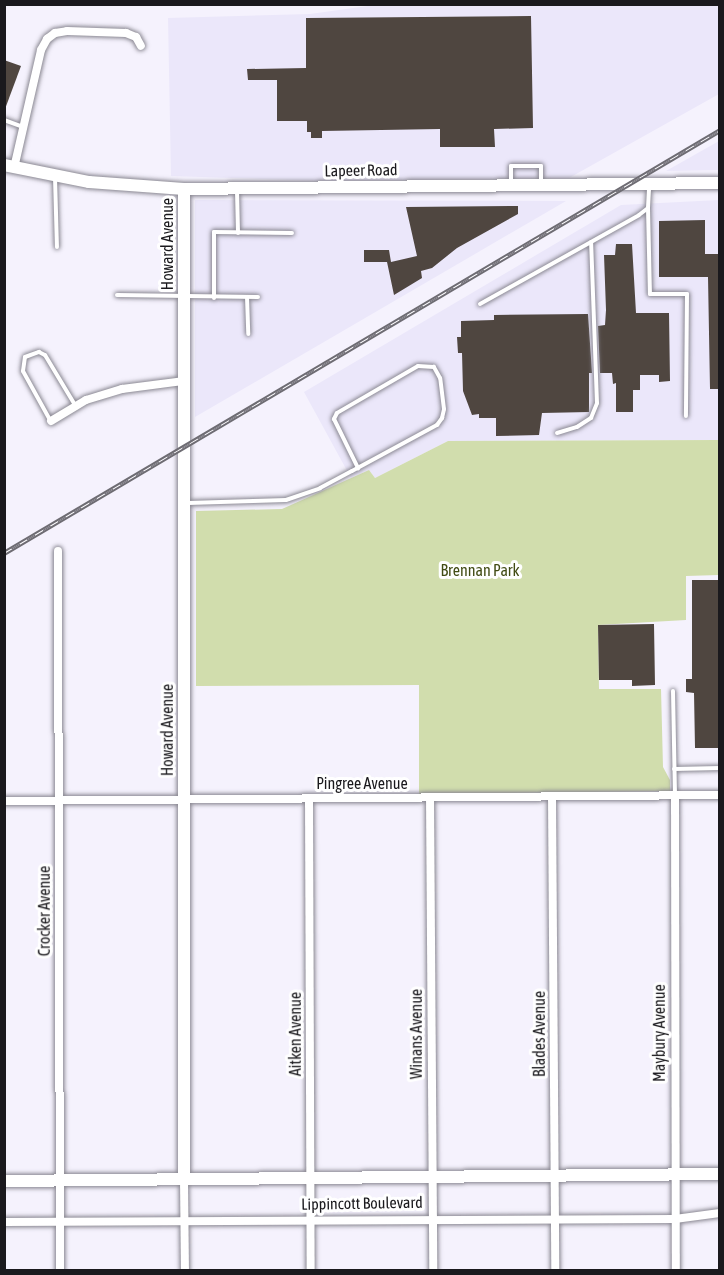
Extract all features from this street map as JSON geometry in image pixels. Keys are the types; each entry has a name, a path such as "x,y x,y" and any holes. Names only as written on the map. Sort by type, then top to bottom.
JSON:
{"street":[{"path":"9,166 24,127 41,50 47,39 55,33 67,31 126,33 136,37 141,46"},
{"name":"Lapeer Road","path":"9,166 55,177 121,185 184,189 720,183"},
{"name":"Howard Avenue","path":"184,189 182,799 185,1270"},
{"path":"51,421 76,406 122,388 184,381"},
{"name":"Crocker Avenue","path":"58,551 60,1270"},
{"name":"Pingree Avenue","path":"4,801 720,795"},
{"name":"Maybury Avenue","path":"675,796 676,1270"},
{"name":"Winans Avenue","path":"430,797 433,1270"},
{"name":"Blades Avenue","path":"552,797 555,1270"},
{"name":"Aitken Avenue","path":"309,798 311,1270"},
{"name":"Lippincott Boulevard","path":"4,1181 720,1174"},
{"name":"Lippincott Boulevard","path":"4,1222 675,1219 720,1213"}],"lane":[{"path":"4,120 24,127"},
{"path":"511,185 510,166 541,166 541,185"},
{"path":"55,177 57,246"},
{"path":"649,183 650,294 687,294 686,416"},
{"path":"237,188 238,233"},
{"path":"480,304 648,208"},
{"path":"214,298 214,232 292,233"},
{"path":"557,433 577,427 591,418 597,403 591,242"},
{"path":"117,295 184,298 258,297"},
{"path":"247,297 248,334"},
{"path":"51,421 22,371 25,357 39,352 45,355 76,406"},
{"path":"184,504 286,500 320,488 358,468 437,425 442,418 440,378 434,367 418,366 337,413 334,419 358,468"},
{"path":"673,691 675,796"},
{"path":"674,769 720,768"}],"shaded area":[{"path":"382,4 719,5 719,94 569,178 325,181 171,176 168,18 310,14"},
{"path":"719,141 719,170 666,171"},
{"path":"195,200 566,201 195,417"},
{"path":"719,200 719,440 448,441 375,478 369,470 351,478 304,392 621,205"}],"green space":[{"name":"Brennan Park","path":"719,440 719,575 686,576 686,620 598,625 599,689 661,689 663,767 670,780 670,791 419,794 419,685 196,686 196,511 282,509 369,470 375,478 448,441"}],"building":[{"path":"531,16 533,128 494,129 495,147 440,147 440,129 322,131 322,138 311,138 311,132 307,132 307,121 277,121 277,80 248,80 247,69 306,68 306,18"},
{"path":"4,60 21,66 5,109 4,109"},
{"path":"518,206 518,214 457,248 432,268 421,271 422,278 394,295 387,262 364,262 364,250 389,250 391,262 417,256 406,207"},
{"path":"705,220 705,254 720,254 720,389 710,389 708,277 659,277 659,221"},
{"path":"616,244 632,244 636,313 669,313 670,381 659,382 659,375 640,375 640,390 633,390 633,412 616,412 616,383 613,384 612,373 600,373 598,326 605,325 606,310 604,255 615,255"},
{"path":"588,314 592,373 589,373 589,412 542,413 539,435 496,436 496,418 479,418 479,414 472,415 463,391 462,353 458,353 457,337 461,337 461,321 494,320 494,315"},
{"path":"692,580 720,580 720,748 695,748 694,693 686,692 686,679 692,679"},
{"path":"654,624 655,685 632,686 632,680 599,680 598,625"}],"railway":[{"path":"4,553 720,130"}]}
